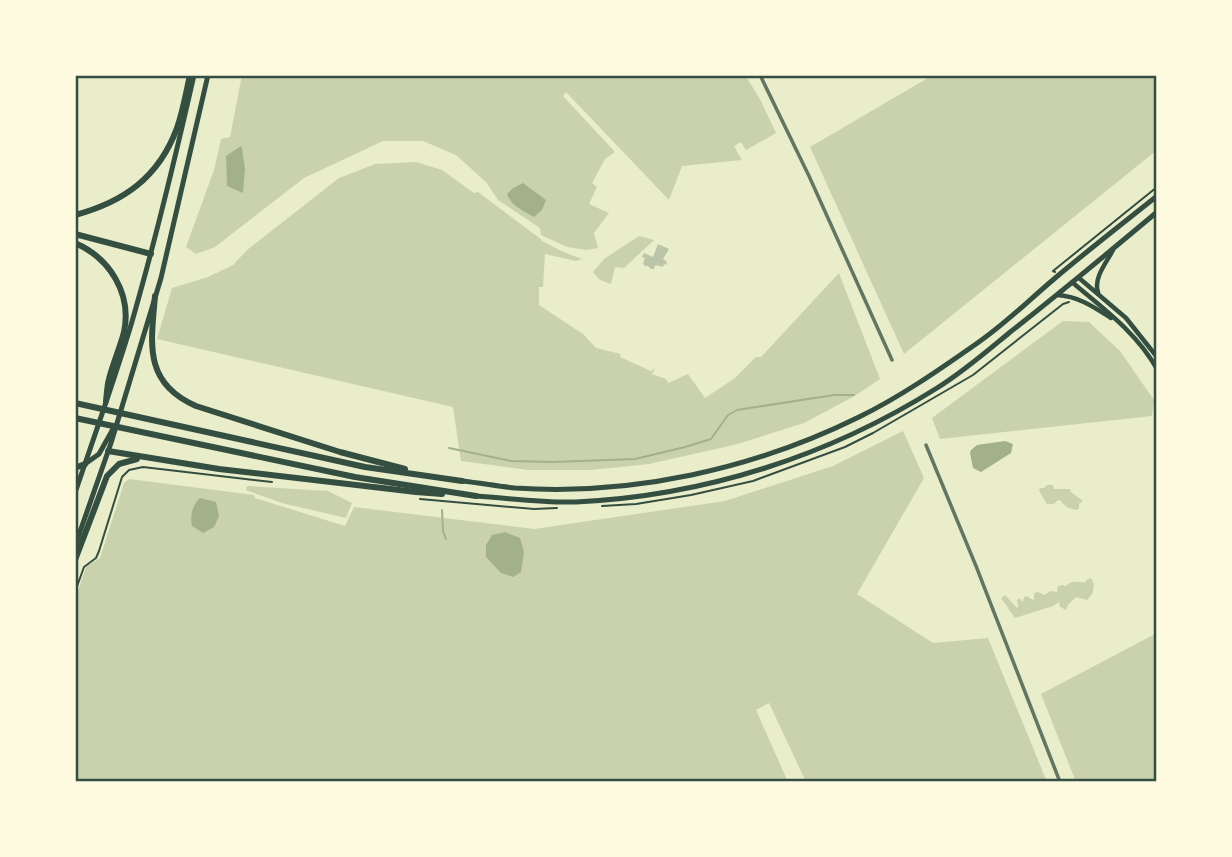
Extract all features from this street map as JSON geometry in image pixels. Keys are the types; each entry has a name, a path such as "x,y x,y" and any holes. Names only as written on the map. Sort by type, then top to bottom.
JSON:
{"highway":[{"path":"75,215 117,200 151,171 175,133 192,75"},
{"path":"75,234 151,254"},
{"path":"75,243 106,264 118,282 124,300 125,327 109,379 106,401"},
{"path":"155,296 151,344 153,357 163,380 181,398 203,408 340,452 438,478"},
{"path":"77,403 366,467 462,481"},
{"path":"77,418 355,477 476,496"},
{"path":"105,450 149,459 416,492 476,496"},
{"path":"75,561 109,473 125,461 149,459"},
{"path":"75,468 85,464"}],"main road":[{"path":"75,492 131,324 151,254 192,75"},
{"path":"75,546 105,450 120,415 155,296 208,75"},
{"path":"462,481 514,488 632,484 730,466 802,443 861,416 913,387 978,343 1157,196"},
{"path":"476,496 575,502 694,488 758,471 834,443 902,409 971,365 1157,212"},
{"path":"1100,294 1096,288 1097,281 1116,246"},
{"path":"151,254 160,262 161,273"},
{"path":"1065,270 1100,294 1131,323 1157,357"},
{"path":"1065,270 1073,283 1126,329 1157,369"},
{"path":"1057,295 1082,301 1126,329"},
{"path":"96,432 97,443 105,450"},
{"path":"85,464 105,450"}],"street":[{"path":"760,75 892,360"},
{"path":"926,445 1060,782"}],"path":[{"path":"1053,271 1157,187"},
{"path":"598,506 636,505 753,481 845,447 973,375 1063,304 1072,303"},
{"path":"75,592 84,567 98,554 122,477 129,470 142,467 276,482"},
{"path":"410,498 534,509 559,508"}],"shaded area":[{"path":"242,75 745,75 776,133 746,150 741,142 734,146 742,160 682,166 669,200 566,92 563,96 615,152 605,159 592,183 597,187 589,204 609,213 594,233 598,248 586,250 567,247 541,235 540,228 498,200 486,182 456,155 423,141 383,141 304,178 215,247 196,254 186,247 214,170 221,139 230,137"},
{"path":"933,75 1157,75 1157,150 904,354 810,147"},
{"path":"241,146 245,169 243,193 227,186 226,156"},
{"path":"416,162 442,170 474,193 478,192 542,240 541,242 582,259 576,261 545,254 543,287 539,287 539,305 583,334 596,348 621,354 620,357 651,371 655,368 652,374 666,379 668,383 688,374 705,398 735,378 756,357 761,357 839,273 880,379 804,423 738,444 649,464 591,470 528,470 461,461 453,407 157,339 172,288 208,277 233,265 247,250 339,178 375,164"},
{"path":"523,183 546,200 542,210 534,217 515,205 507,194"},
{"path":"639,236 654,240 624,268 615,267 611,284 600,280 593,272 604,259"},
{"path":"1063,321 1089,322 1120,351 1154,400 1152,416 940,439 932,418"},
{"path":"903,431 924,478 857,594 933,643 988,638 1047,782 806,782 769,703 756,710 788,782 75,782 75,600 86,567 100,558 124,483 129,479 254,495 255,498 345,526 354,507 534,529 725,501 833,466"},
{"path":"1005,441 1013,444 1011,453 981,472 973,468 971,450 977,445"},
{"path":"1047,485 1053,485 1054,489 1070,489 1083,501 1079,508 1069,508 1060,500 1047,504 1039,491"},
{"path":"247,486 328,491 352,503 346,518 282,503 246,490"},
{"path":"200,498 216,502 219,516 214,527 203,533 192,526 191,522 193,507"},
{"path":"505,532 520,538 524,552 521,572 513,577 501,573 486,557 486,545 492,535"},
{"path":"1091,578 1094,586 1089,598 1087,600 1076,597 1066,610 1060,607 1059,602 1015,618 1001,598 1005,595 1017,608 1019,598 1023,602 1027,596 1033,600 1034,593 1045,595 1050,591 1057,592 1058,586 1086,582"},
{"path":"1157,633 1157,782 1076,782 1041,694"}],"building":[{"path":"658,244 669,249 663,259 667,262 663,267 655,265 654,269 651,269 643,264 645,258 642,257 644,253 653,257"}],"waterway":[{"path":"449,448 511,461 635,459 711,439 728,415 737,410 834,395 854,395"},
{"path":"442,510 446,539"}]}
